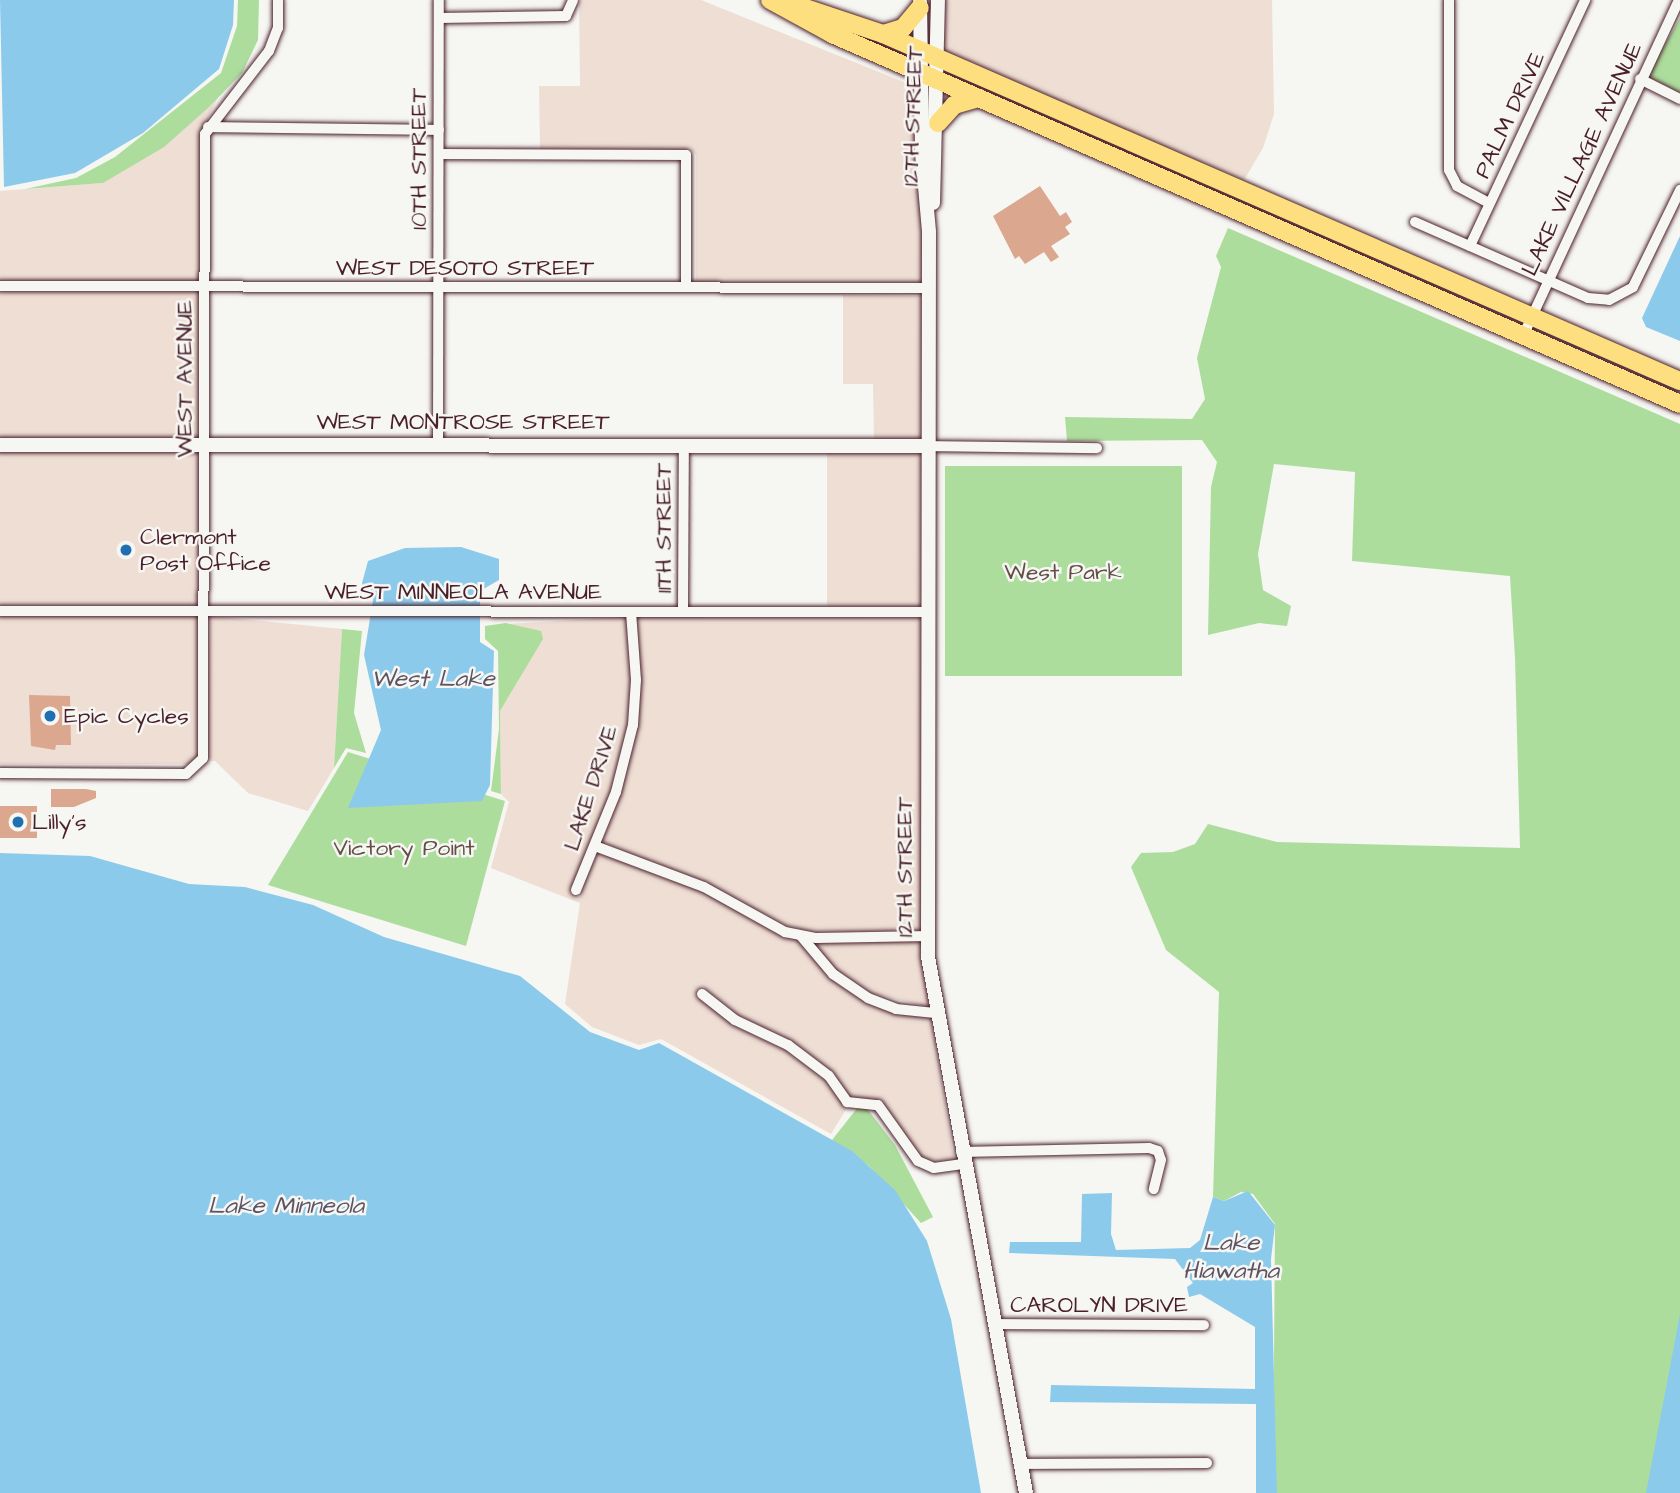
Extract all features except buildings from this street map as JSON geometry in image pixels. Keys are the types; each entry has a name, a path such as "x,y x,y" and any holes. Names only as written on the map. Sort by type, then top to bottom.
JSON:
{"highway":[{"path":"770,0 938,80 1680,404"},
{"path":"780,0 883,34 1680,381"},
{"path":"883,34 903,28 920,4"},
{"path":"938,123 954,105 979,98"}],"main road":[{"name":"12TH STREET","path":"929,232 938,153 938,0"},
{"name":"12TH STREET","path":"920,4 922,153 929,232 926,446 928,936 935,1013 1026,1493"},
{"name":"WEST MONTROSE STREET","path":"0,445 926,446"}],"street":[{"path":"208,127 269,51 278,28 278,0"},
{"name":"10TH STREET","path":"438,445 439,0"},
{"path":"439,18 571,14 573,0"},
{"path":"1449,0 1449,170 1457,186 1489,203"},
{"name":"PALM DRIVE","path":"1470,246 1585,0"},
{"name":"LAKE VILLAGE AVENUE","path":"1523,335 1679,0"},
{"path":"1640,79 1680,99"},
{"path":"208,127 439,130"},
{"name":"WEST AVENUE","path":"0,774 186,774 199,765 204,751 208,127"},
{"path":"922,153 938,153"},
{"path":"439,154 686,155 686,287"},
{"path":"1415,222 1546,281 1599,300 1626,294 1680,190"},
{"name":"WEST DESOTO STREET","path":"0,286 929,288"},
{"name":"11TH STREET","path":"682,612 684,445"},
{"path":"926,446 1097,448"},
{"name":"WEST MINNEOLA AVENUE","path":"0,611 927,612"},
{"name":"LAKE DRIVE","path":"576,890 595,846 633,725 636,680 631,612"},
{"path":"595,846 704,887 801,936 833,974 868,998 896,1009 935,1013"},
{"path":"801,936 928,936"},
{"path":"702,994 735,1020 788,1045 829,1076 847,1102 878,1105 918,1161 934,1168 962,1158 1149,1148 1158,1151 1161,1160 1154,1189"},
{"name":"CAROLYN DRIVE","path":"993,1324 1204,1325"},
{"path":"1020,1464 1207,1463"}],"shaded area":[{"path":"579,0 701,0 916,87 924,282 696,282 696,155 690,149 540,149 539,86 580,86"},
{"path":"943,0 1272,0 1274,114 1263,148 1244,180 943,53"},
{"path":"218,97 201,133 200,282 0,281 0,191 103,183"},
{"path":"0,292 200,292 200,439 0,439"},
{"path":"843,295 924,296 922,440 874,440 873,384 843,384"},
{"path":"0,449 199,449 199,605 0,605"},
{"path":"827,451 922,451 922,606 827,606"},
{"path":"0,616 200,616 200,764 0,764"},
{"path":"210,616 342,629 334,768 308,811 248,793 215,761 207,761"},
{"path":"626,617 631,680 628,724 611,790 570,893 579,897 598,852 702,892 798,941 830,978 867,1003 895,1014 931,1018 954,1160 935,1162 921,1157 880,1100 850,1097 832,1072 791,1040 738,1015 702,986 696,995 732,1025 785,1050 826,1081 847,1108 831,1134 661,1039 639,1045 592,1027 565,1004 580,903 491,868 509,802 501,794 500,711 542,639 540,631 508,624"},
{"path":"636,617 922,618 923,930 816,932 787,926 705,882 602,842 638,726 641,680"},
{"path":"923,941 929,1007 870,993 836,969 813,943"}],"green space":[{"path":"238,0 259,0 258,40 242,73 208,108 164,147 103,183 25,189 76,178 115,157 221,73 237,26"},
{"path":"1680,18 1680,93 1647,76"},
{"path":"1228,228 1680,424 1680,1402 1667,1493 1273,1493 1275,1224 1253,1194 1241,1192 1224,1201 1213,1197 1219,992 1166,950 1131,867 1141,853 1173,852 1195,844 1208,824 1277,842 1520,848 1515,658 1510,576 1352,561 1355,472 1274,464 1258,554 1263,590 1291,606 1287,626 1259,623 1208,635 1211,487 1217,462 1202,440 1067,441 1065,417 1192,419 1205,399 1197,358 1221,267 1216,256"},
{"name":"West Park","path":"945,466 1182,466 1182,676 945,676"},
{"path":"506,623 541,631 543,639 500,711 501,794 491,791 499,729 498,651 485,639 485,626"},
{"path":"342,629 362,631 354,713 366,753 346,748 334,768"},
{"name":"Victory Point","path":"348,752 505,801 466,946 268,885"},
{"path":"862,1102 895,1145 933,1217 921,1223 869,1166 832,1140"}],"water":[{"path":"0,0 234,0 233,25 219,69 143,133 75,173 4,187"},
{"path":"1680,236 1680,341 1646,327 1642,318"},
{"name":"West Lake","path":"461,547 499,559 499,580 480,591 480,642 494,651 490,785 482,801 348,808 381,730 364,655 374,594 366,594 362,583 368,561 405,548"},
{"name":"Lake Minneola","path":"0,853 90,856 189,884 245,887 313,905 384,937 520,976 590,1032 639,1050 659,1043 852,1151 895,1190 927,1241 951,1319 981,1493 0,1493"},
{"name":"Lake Hiawatha","path":"1248,1191 1275,1225 1271,1259 1277,1493 1256,1493 1256,1404 1050,1402 1051,1385 1255,1389 1255,1327 1200,1294 1189,1297 1187,1287 1193,1283 1175,1259 1009,1253 1010,1242 1081,1242 1082,1194 1112,1193 1111,1234 1116,1250 1190,1248 1200,1240 1213,1197 1224,1201"},
{"path":"1680,1314 1680,1493 1646,1493"}],"place":[{"name":"Clermont Post Office","path":"126,550"},
{"name":"Epic Cycles","path":"50,716"},
{"name":"Lilly's","path":"18,822"}]}
